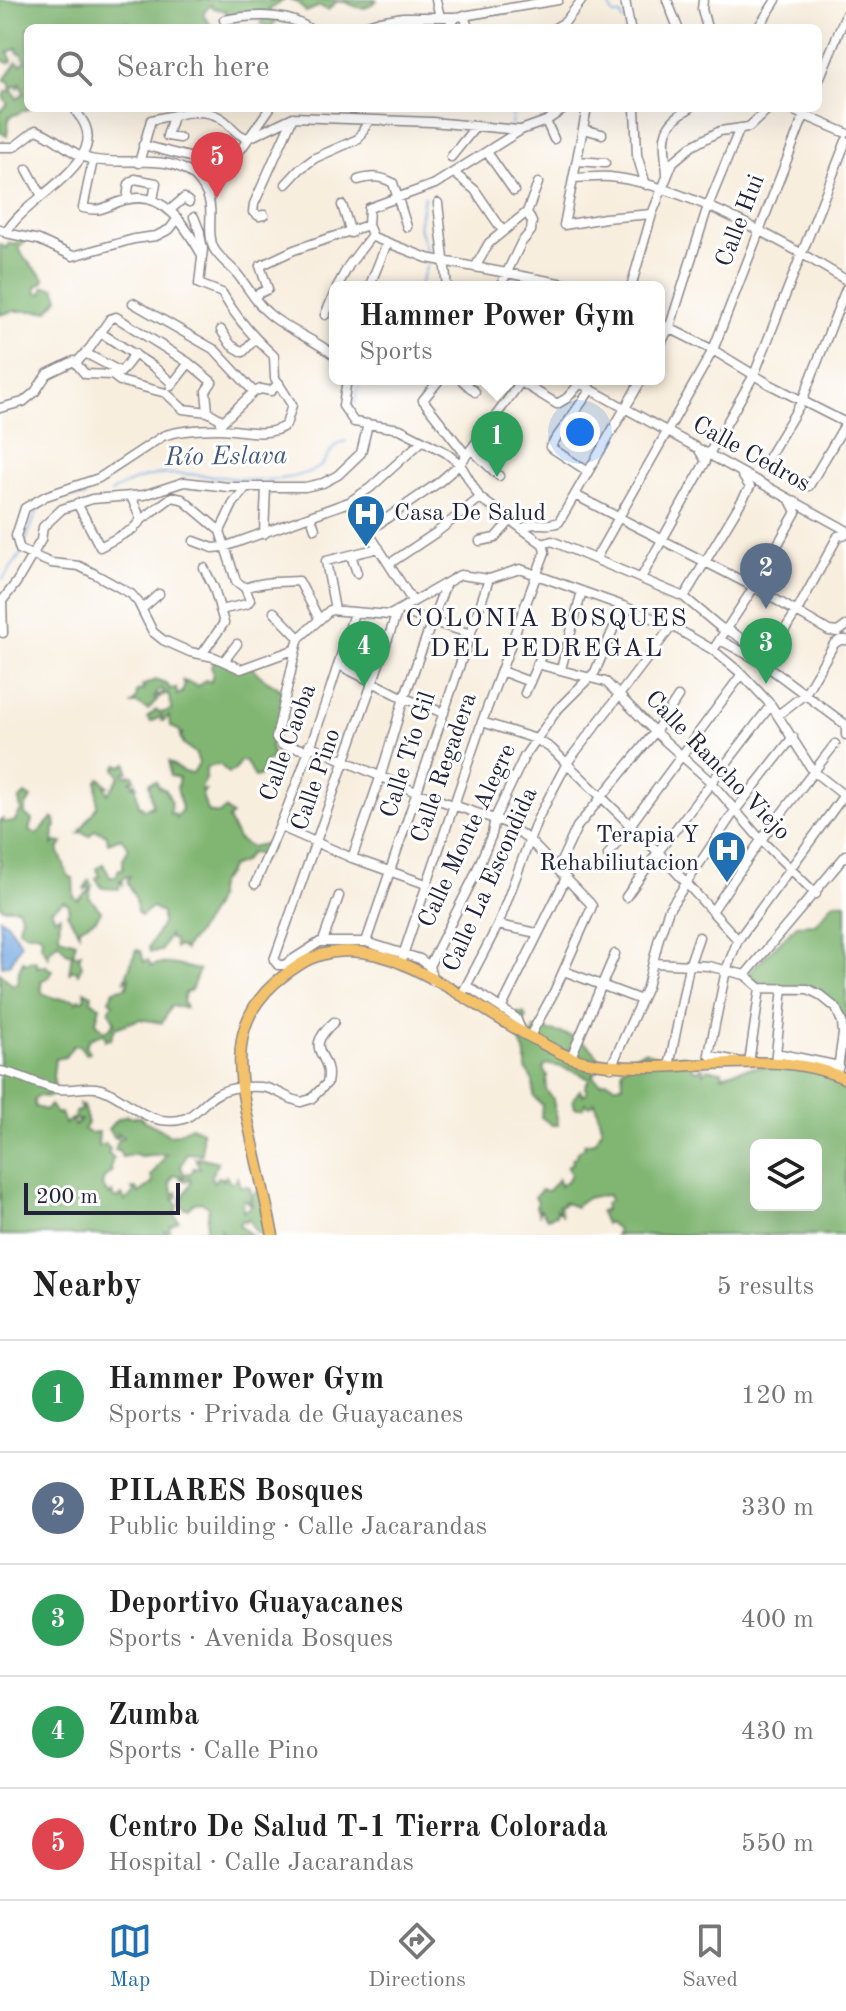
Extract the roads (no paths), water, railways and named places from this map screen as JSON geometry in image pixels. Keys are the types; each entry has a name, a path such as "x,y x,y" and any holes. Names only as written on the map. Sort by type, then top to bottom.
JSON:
{"main road":[{"path":"273,1235 241,1088 239,1056 246,1024 255,1006 277,980 303,962 338,951 402,958 433,981 526,1034 571,1057 611,1067 745,1063 775,1058 820,1064 841,1073"}],"street":[{"path":"436,0 440,17"},
{"path":"371,24 403,17 460,16 558,0"},
{"path":"562,24 582,0"},
{"path":"625,0 629,24"},
{"path":"667,0 676,24"},
{"path":"703,0 706,24"},
{"path":"761,24 776,0"},
{"path":"822,72 846,14"},
{"path":"224,20 257,16 291,19 300,24"},
{"path":"451,24 460,16"},
{"path":"460,16 465,24"},
{"path":"139,163 151,120 197,112"},
{"path":"206,112 222,117 244,138 293,117 368,122 417,121 521,130"},
{"path":"208,196 267,112"},
{"path":"371,236 368,209 435,184 521,130 560,112"},
{"path":"586,112 564,225 652,214"},
{"path":"635,112 637,155 646,185"},
{"path":"633,281 652,214 673,162 692,146 720,131 749,127 765,112"},
{"name":"Calle Hui","path":"596,558 713,350 806,112"},
{"path":"808,112 846,133"},
{"path":"77,113 84,121 90,144 83,208 98,211 127,199 153,200 178,218 202,255"},
{"path":"667,177 665,130 672,113"},
{"path":"173,116 167,136 180,138"},
{"path":"264,215 253,212 254,204 293,117"},
{"path":"546,121 554,139"},
{"path":"286,184 315,158 358,139 368,122"},
{"path":"451,157 476,126"},
{"path":"665,336 708,206 740,128"},
{"path":"583,129 602,134"},
{"path":"0,147 14,147 36,130 88,158 176,165 195,178 208,196 213,246 217,254"},
{"path":"709,454 754,375 846,141"},
{"path":"143,145 193,158"},
{"path":"487,152 514,191"},
{"path":"176,165 182,155"},
{"path":"88,158 3,231 39,240 73,256 156,236 170,229 178,218"},
{"path":"577,161 605,163"},
{"path":"27,169 42,196"},
{"path":"454,173 475,190 503,231"},
{"path":"358,180 372,176 393,183 407,227"},
{"path":"573,178 610,177 646,185 708,206 802,253 846,280"},
{"path":"127,199 129,184 135,179 156,183 153,200"},
{"path":"476,266 489,243 527,212 538,183"},
{"path":"170,210 184,198 189,202"},
{"path":"438,203 447,281"},
{"path":"342,205 351,233"},
{"path":"503,281 521,243 531,231 532,222 527,212"},
{"path":"194,217 207,247 238,274 266,312 329,352"},
{"path":"254,296 268,289 260,266 294,250 368,225"},
{"path":"199,230 202,255 199,284 222,293 255,339 274,356 275,378 292,405 286,425 268,433 221,425 163,436 99,478 46,496 25,508 16,536 20,550 51,563 79,566 131,594 153,632 172,646 241,669 296,649"},
{"path":"371,236 429,258 549,281"},
{"path":"341,281 371,236"},
{"path":"372,281 387,243"},
{"path":"765,463 802,401 846,289"},
{"path":"133,303 215,350 254,392"},
{"path":"325,315 329,306"},
{"path":"0,408 23,402 35,392 47,374 75,362 112,316 189,363 212,382 206,391 208,412"},
{"path":"665,325 846,423 809,486"},
{"path":"221,330 231,345 243,352 255,339"},
{"path":"101,333 135,354 173,384"},
{"path":"85,353 113,372 120,381 166,393 183,409 208,412 221,425"},
{"path":"75,362 85,374 123,371 135,354"},
{"path":"166,393 189,363"},
{"path":"221,425 254,392 261,389 271,391 279,383"},
{"path":"346,385 345,413 354,422 400,429 445,452 460,464 480,498 543,544 552,541 684,597 755,651 763,663"},
{"path":"435,385 423,400 469,452 499,476"},
{"path":"467,385 475,392"},
{"path":"367,532 460,464 516,385"},
{"name":"Calle Cedros","path":"528,385 561,404 580,385"},
{"name":"Calle Cedros","path":"586,385 846,532"},
{"path":"522,529 536,522 557,523 639,385"},
{"path":"587,471 550,447 591,389"},
{"path":"3,633 2,601 41,540 43,527 62,509 92,499 144,495 189,482 228,487 305,487 338,475 361,453 368,424"},
{"path":"194,541 207,547 224,547 349,502 370,488 421,442"},
{"path":"641,578 706,461 698,448"},
{"path":"684,597 750,487 748,480 735,469"},
{"path":"182,499 189,482"},
{"path":"220,531 233,504 246,487"},
{"path":"264,534 266,487"},
{"path":"575,495 754,587 829,631 838,632 846,626"},
{"path":"131,496 141,520"},
{"path":"77,503 100,547 135,528 172,497 182,499 220,531 236,581 245,588 250,600 247,604 220,610"},
{"path":"713,650 754,587 796,512 786,497"},
{"path":"389,564 480,498"},
{"path":"349,502 413,602"},
{"path":"311,517 315,529"},
{"path":"831,521 841,521 845,517"},
{"path":"480,541 495,538 510,521"},
{"path":"763,663 797,611 838,536 846,532"},
{"name":"Calle Regadera","path":"402,958 482,722 545,552 543,544"},
{"path":"335,610 325,564 328,560 379,548"},
{"path":"351,555 357,573"},
{"path":"202,654 223,625 204,568"},
{"path":"399,611 460,575 489,579 514,569 535,574 672,626 713,650 742,674 771,705 813,771 845,796 738,940 726,970 709,1054 745,1063 760,988"},
{"name":"Calle Tío Gil","path":"366,942 489,579"},
{"path":"245,588 267,581 299,581 319,619"},
{"path":"352,858 404,698 446,583"},
{"path":"561,669 582,591"},
{"path":"142,609 159,594"},
{"name":"Calle Monte Alegre","path":"429,966 473,879 492,834 495,818 524,757 557,710 591,677 623,606"},
{"path":"471,634 399,611 354,613 330,610 299,638 276,738 282,745 308,748 418,793 495,818 529,840 589,902 592,906 564,971 526,1034"},
{"name":"Calle Pino","path":"323,941 284,965 278,965 274,960 399,611"},
{"path":"274,612 299,638"},
{"name":"Calle Caoba","path":"255,884 281,827 339,665 354,613"},
{"name":"Calle La Escondida","path":"461,996 498,925 529,840 567,763 672,626"},
{"path":"720,640 763,663 805,694 846,725 846,735"},
{"path":"778,715 805,694 834,644 846,640"},
{"path":"224,661 237,644"},
{"name":"Calle Rancho Viejo","path":"530,682 539,660 555,671 561,669 606,682 655,732 711,782 734,812 816,894"},
{"path":"339,665 404,698 444,713"},
{"path":"501,671 530,682 525,693"},
{"path":"608,855 742,674"},
{"path":"558,868 577,827 655,732 678,697"},
{"path":"626,897 771,705"},
{"path":"482,722 536,739 567,763 658,852 738,940"},
{"path":"611,1067 641,1000 669,909 734,812 793,737"},
{"path":"713,910 761,840 835,744"},
{"path":"281,827 352,858 426,884"},
{"path":"745,975 846,855"},
{"path":"502,1007 566,878"},
{"path":"339,896 323,941 366,942 429,966 433,981"},
{"path":"498,925 537,933"},
{"path":"669,1067 689,966 699,937"},
{"path":"571,1057 615,954"},
{"path":"654,963 726,970 745,975 760,988 808,989 836,1008 843,1034 841,1073"},
{"path":"564,971 641,1000"},
{"path":"467,986 502,1007 520,1022 526,1034"},
{"path":"775,1058 783,988"},
{"path":"0,1071 16,1073 62,1090 102,1089 145,1115 160,1120 188,1118 200,1111 215,1095 241,1088 270,1088 301,1102 311,1099 327,1083 327,1069 318,1043 321,1034 334,1022"}],"water":[{"path":"0,918 21,943 11,963 2,966"}],"waterway":[{"name":"Río Eslava","path":"607,0 613,15 621,15 623,21"},
{"name":"Río Eslava","path":"511,125 513,112"},
{"name":"Río Eslava","path":"426,185 443,168"},
{"name":"Río Eslava","path":"424,196 419,227 428,256"},
{"name":"Río Eslava","path":"421,281 428,262"},
{"name":"Río Eslava","path":"355,404 361,385"},
{"name":"Río Eslava","path":"111,493 133,481 155,475 269,480 292,477 318,468 333,448 346,441"},
{"name":"Río Eslava","path":"56,497 85,497"},
{"name":"Río Eslava","path":"23,548 38,509 50,499"},
{"name":"Río Eslava","path":"3,579 21,554"}],"place":[{"name":"Centro De Salud T-1 Tierra Colorada","path":"217,198"},
{"name":"Hammer Power Gym","path":"497,477"},
{"name":"Casa De Salud","path":"366,548"},
{"name":"PILARES Bosques","path":"766,609"},
{"name":"Deportivo Guayacanes","path":"766,684"},
{"name":"Zumba","path":"364,687"},
{"name":"Terapia Y Rehabiliutacion","path":"727,884"}],"district":[{"name":"COLONIA BOSQUES DEL PEDREGAL","path":"547,634"}]}
